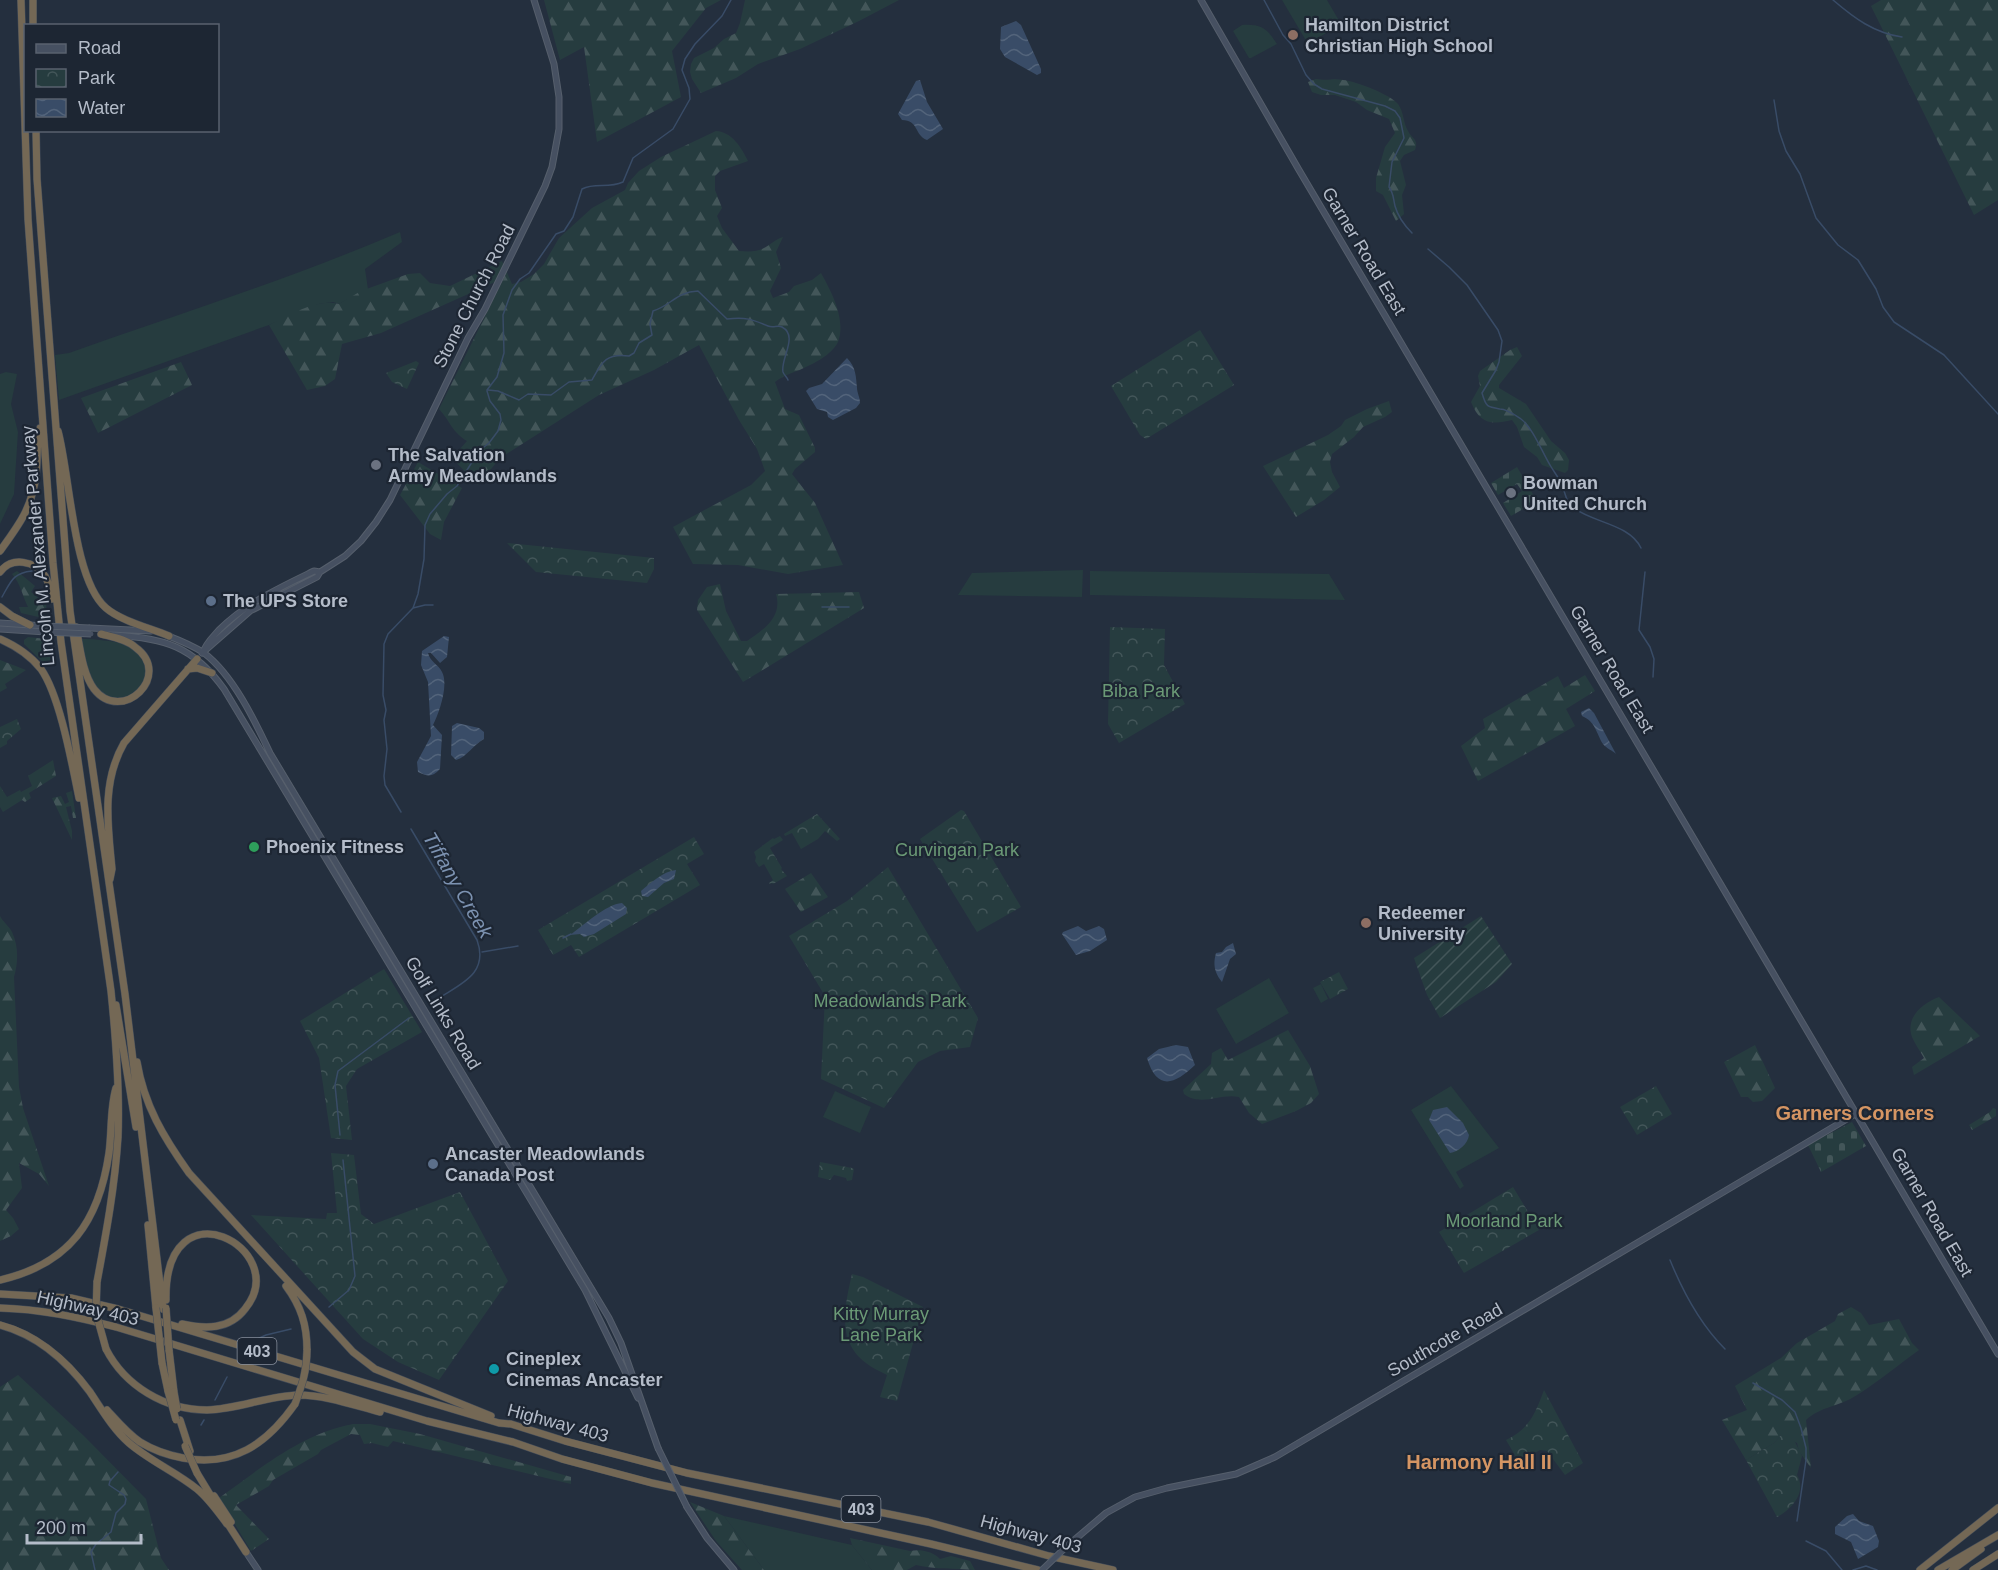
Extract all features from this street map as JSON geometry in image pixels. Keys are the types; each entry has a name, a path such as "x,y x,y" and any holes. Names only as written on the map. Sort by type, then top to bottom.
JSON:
{"highway":[{"name":"Lincoln M. Alexander Parkway","path":"21,0 24,94"},
{"path":"33,0 33,24"},
{"name":"Lincoln M. Alexander Parkway","path":"25,132 28,219 41,423 61,642 111,992 116,1037 117,1086"},
{"name":"Lincoln M. Alexander Parkway","path":"36,132 37,179 70,611 125,994"},
{"path":"54,416 61,442 78,542 92,592 112,613 169,636"},
{"path":"0,551 27,513 36,476 41,423"},
{"path":"0,572 9,565 20,562 33,566 44,575 51,593 57,636 61,642"},
{"path":"0,607 30,625"},
{"path":"70,611 93,687 101,696 111,701 119,702 134,697 146,687 149,678 148,662 142,652 130,643 101,634"},
{"path":"0,639 25,653 41,670 49,683 68,750 82,817 87,826"},
{"path":"109,884 112,869 107,800 110,778 117,755 124,743 197,659"},
{"path":"188,669 197,668 212,673"},
{"path":"111,992 117,1006 135,1122 169,1350 171,1392"},
{"path":"125,994 143,1089 163,1135 189,1173 353,1352 375,1369 511,1424"},
{"path":"125,994 162,1308 162,1363 188,1449 227,1524"},
{"path":"0,1280 34,1269 54,1258 73,1242 88,1222 101,1190 108,1154 113,1097 117,1086"},
{"path":"117,1086 118,1138 113,1191 98,1282 96,1313 106,1349 124,1376 144,1391 168,1404 208,1410 299,1395 337,1400 413,1420 427,1421"},
{"path":"160,1322 210,1328 238,1317 247,1308 255,1282 254,1269 248,1256 232,1240 215,1234 206,1234 186,1241 177,1250 170,1264 162,1308"},
{"path":"0,1325 45,1345 61,1359 117,1422 141,1442 167,1455 202,1461 225,1459 254,1446 276,1429 295,1404 304,1384 307,1332 303,1315 293,1295 272,1264"},
{"name":"Highway 403","path":"0,1294 71,1298 160,1322 500,1423 511,1424 565,1441 687,1473 928,1522 1049,1556 1113,1570"},
{"name":"Highway 403","path":"0,1308 31,1309 116,1327 427,1421 513,1442 562,1459 652,1483 1040,1570"},
{"path":"89,1391 127,1441 207,1498 246,1552"},
{"path":"199,1473 246,1548 246,1552"},
{"path":"1920,1570 1998,1508"},
{"path":"1938,1570 1998,1536"},
{"path":"1952,1570 1998,1536"},
{"path":"1973,1570 1998,1554"}],"main road":[{"name":"Stone Church Road","path":"197,659 250,611 317,577 320,572 345,556 370,531 390,500 468,338 491,299 552,167 559,129 560,98 554,64 534,0"},
{"name":"Garner Road East","path":"1201,0 1998,1354"},
{"path":"0,623 30,625 46,629"},
{"path":"0,629 90,628 147,631 169,636 203,652"},
{"name":"Golf Links Road","path":"46,629 164,641 176,645 197,659 212,673 234,705 514,1169 600,1317 634,1393 639,1399"},
{"name":"Golf Links Road","path":"203,652 222,672 260,731 270,753 609,1318 621,1343 658,1448 687,1507 706,1538 734,1570"},
{"name":"Southcote Road","path":"1040,1570 1106,1513 1135,1497 1236,1474 1275,1457 1857,1113"},
{"path":"514,1169 522,1173"},
{"path":"540,1214 546,1220 551,1221"},
{"path":"246,1552 258,1570"}],"green space":[{"path":"544,0 721,0 706,8 672,51 681,97 597,142 584,47 560,60"},
{"path":"745,0 899,0 800,49 758,64 736,78 701,93 692,79 691,64 694,58 736,33"},
{"path":"1282,0 1327,0 1341,24 1308,44"},
{"path":"1881,0 1998,0 1998,200 1974,215 1871,6"},
{"path":"1242,25 1263,28 1277,44 1249,58 1233,31"},
{"path":"1316,79 1340,79 1356,83 1394,100 1400,107 1406,128 1416,144 1415,150 1404,155 1400,161 1406,185 1402,195 1404,214 1396,221 1383,195 1376,191 1376,178 1385,147 1395,133 1389,119 1367,110 1356,102 1335,95 1321,95 1312,92 1308,82"},
{"path":"716,131 731,137 748,161 720,171 715,176 715,190 722,208 717,216 722,228 739,251 758,250 783,237 776,252 781,268 770,291 773,298 789,292 794,286 812,280 821,273 839,313 839,339 834,348 817,361 775,382 785,409 799,415 815,448 815,452 792,474 815,503 843,565 788,574 738,565 693,564 673,527 751,485 765,471 757,449 699,345 654,370 599,395 500,458 478,485 452,458 467,441 454,430 439,409 504,278 381,333 342,344 335,379 325,386 307,390 269,325 321,303 339,304 361,291 408,274 420,273 430,283 450,286 502,261 512,284 521,282 544,264 559,238 592,208 625,190 639,171 661,157"},
{"path":"400,232 402,242 365,269 368,289 339,304 333,302 319,304 269,325 59,400 55,355 69,353 236,295"},
{"path":"1200,330 1234,385 1146,439 1140,435 1111,386"},
{"path":"1517,347 1522,356 1499,388 1526,404 1551,441 1565,453 1569,460 1568,470 1565,473 1542,465 1537,457 1524,447 1512,420 1492,422 1482,419 1471,402 1480,386 1478,376 1480,371"},
{"path":"416,361 419,363 407,389 392,382 386,373"},
{"path":"181,362 192,385 98,433 81,398"},
{"path":"6,372 17,374 11,404 18,432 14,494 0,524 0,374"},
{"path":"1389,401 1392,412 1363,427 1332,454 1330,462 1332,472 1340,487 1296,517 1263,466 1328,435 1341,426 1345,420"},
{"path":"418,462 462,488 444,522 441,540 430,534 400,495"},
{"path":"1517,467 1537,501 1511,516 1503,503 1522,491 1517,484 1498,495 1491,483"},
{"path":"507,543 654,558 654,569 647,583 536,572"},
{"path":"1083,570 1082,597 958,595 972,573"},
{"path":"17,571 35,586 31,592 46,604 47,616 43,618 21,613 19,607 28,607 12,574"},
{"path":"1090,571 1329,574 1345,600 1090,595"},
{"path":"720,584 726,611 741,641 747,641 770,622 777,610 776,594 859,592 864,608 743,682 697,610 698,600 707,587"},
{"name":"Biba Park","path":"1110,627 1165,629 1164,665 1185,704 1119,743 1108,724"},
{"path":"28,637 46,639 52,663 47,666 24,644 24,640"},
{"path":"81,639 115,642 132,647 140,656 145,668 145,679 141,688 134,695 125,699 114,699 105,695 96,687 90,676"},
{"path":"0,660 26,670 5,684 7,688 0,692"},
{"path":"1585,675 1595,691 1566,709 1575,726 1478,781 1461,746 1485,728 1483,719 1558,676 1564,688"},
{"path":"17,719 21,729 0,748 0,727"},
{"path":"53,760 56,776 29,793 31,798 25,802 22,800 3,812 0,807 0,786 7,797 20,790 21,792 32,786 28,776"},
{"path":"72,791 76,818 73,818 71,806 66,807 72,840 52,798 61,796 65,804 69,802 66,793"},
{"name":"Curvingan Park","path":"961,810 964,811 1021,907 977,932 920,839"},
{"path":"817,814 840,839 837,841 825,831 818,839 801,849 792,833 785,836 784,834"},
{"path":"780,836 783,840 770,848 787,876 770,884 773,880 764,864 759,867 755,861 754,852 773,838"},
{"path":"694,837 704,854 687,864 700,885 579,957 571,945 553,955 538,930"},
{"name":"Meadowlands Park","path":"888,867 978,1018 970,1047 940,1051 918,1062 884,1108 821,1079 825,996 789,936 847,901"},
{"path":"811,873 828,897 801,912 785,889"},
{"path":"0,916 12,932 17,949 14,977 19,1087 23,1108 49,1186 39,1174 19,1163 22,1188 6,1210 19,1229 0,1241"},
{"path":"1481,916 1512,964 1496,982 1440,1018 1427,995 1414,958"},
{"path":"384,969 422,1032 357,1069 346,1086 352,1140 331,1138 319,1058 300,1021"},
{"path":"1339,972 1348,989 1330,999 1320,982"},
{"path":"1269,978 1289,1013 1236,1044 1216,1009"},
{"path":"1321,984 1328,999 1321,1003 1313,988"},
{"path":"1939,997 1980,1036 1914,1075 1912,1067 1924,1058 1912,1037 1911,1023 1922,1007"},
{"path":"1288,1030 1310,1066 1319,1094 1311,1103 1262,1124 1249,1113 1239,1097 1204,1100 1190,1098 1184,1094 1183,1090 1211,1064 1212,1053 1221,1048 1228,1060"},
{"path":"1755,1045 1775,1088 1762,1101 1753,1102 1748,1097 1741,1097 1724,1062"},
{"path":"1451,1086 1499,1148 1456,1172 1464,1186 1460,1189 1411,1110"},
{"path":"1656,1086 1672,1114 1637,1135 1620,1107"},
{"path":"835,1091 871,1107 860,1133 823,1117"},
{"path":"1993,1108 1996,1109 1996,1116 1972,1130 1969,1125"},
{"path":"1852,1122 1866,1146 1821,1172 1808,1145"},
{"path":"331,1153 354,1155 361,1214 374,1224 460,1192 508,1281 439,1380 398,1362 363,1339 251,1215 326,1219 327,1213 337,1213"},
{"path":"820,1162 854,1169 852,1180 847,1181 846,1178 834,1175 830,1180 818,1177"},
{"name":"Moorland Park","path":"1513,1187 1539,1230 1464,1273 1439,1232"},
{"name":"Kitty Murray Lane Park","path":"852,1274 863,1277 923,1307 897,1401 880,1397 887,1375 866,1363 856,1354 850,1344 845,1310"},
{"path":"1851,1307 1861,1313 1869,1325 1899,1319 1912,1343 1919,1350 1857,1395 1818,1412 1806,1420 1811,1468 1799,1451 1797,1443 1781,1435 1774,1443 1746,1460 1722,1420 1747,1410 1735,1386 1781,1358 1797,1343 1835,1321 1838,1314"},
{"path":"18,1375 84,1436 146,1499 161,1558 169,1570 0,1570 0,1387"},
{"path":"1544,1390 1583,1463 1565,1475 1547,1451 1540,1450 1519,1462 1506,1440 1531,1420"},
{"path":"353,1424 370,1424 420,1434 571,1477 571,1484 393,1441 388,1447 372,1443 364,1444 360,1435 351,1434 321,1450 318,1454 273,1480 269,1486 236,1505 269,1539 251,1551 219,1498 282,1453 316,1436"},
{"path":"1782,1434 1792,1436 1802,1456 1797,1475 1800,1481 1799,1494 1793,1505 1777,1517 1746,1460 1774,1443"},
{"path":"690,1502 724,1516 764,1570 742,1570 716,1541"},
{"path":"724,1516 852,1545 872,1570 764,1570"},
{"path":"850,1538 910,1551 926,1551 940,1559 951,1556 970,1561 975,1570 916,1565 907,1570 872,1570 852,1545"}],"water":[{"path":"1016,21 1021,25 1041,69 1041,73 1037,75 1005,57 1000,49 1001,27"},
{"path":"920,80 927,102 943,129 927,140 920,135 911,122 902,120 898,114 916,81"},
{"path":"847,358 855,372 860,403 856,408 833,420 828,417 827,412 817,409 806,391 822,384"},
{"path":"444,636 449,637 447,657 440,663 431,653 428,653 442,672 444,691 433,725 442,735 440,769 428,775 418,772 417,762 431,736 428,682 421,665 422,651"},
{"path":"1589,708 1616,754 1604,745 1593,725 1582,716 1581,712"},
{"path":"457,723 479,728 484,732 484,739 456,760 451,755 452,726"},
{"path":"676,870 674,879 664,883 648,897 642,896 641,891 653,881"},
{"path":"622,903 627,908 626,914 594,934 584,937 580,934 570,935 602,911"},
{"path":"1078,926 1086,931 1099,926 1104,929 1107,940 1090,951 1076,955 1062,934"},
{"path":"1233,943 1236,954 1230,959 1222,982 1215,968 1216,953 1222,952"},
{"path":"1176,1045 1188,1047 1195,1065 1180,1077 1167,1081 1161,1080 1151,1069 1147,1058 1159,1049"},
{"path":"1447,1107 1463,1123 1469,1135 1462,1147 1450,1153 1429,1120 1433,1110"},
{"path":"1853,1514 1859,1521 1873,1526 1879,1541 1878,1547 1858,1559 1851,1542 1835,1534 1835,1527 1847,1516"}],"waterway":[{"path":"487,390 497,377 504,353 503,315 512,290 520,279 529,273 556,234 564,231 573,217 582,189 623,182 633,158 673,129 690,99 689,88 682,70 685,59 695,44 722,16 731,0"},
{"path":"1264,0 1283,35 1291,44 1306,75 1314,84 1322,89 1385,106 1395,111 1400,118 1404,138 1392,162 1389,187 1398,214 1412,233"},
{"path":"1833,0 1865,24 1882,32 1902,37"},
{"path":"1774,100 1779,131 1786,151 1800,174 1816,218 1838,245 1858,260 1876,289 1883,307 1894,322 1944,355 1998,414"},
{"path":"1428,249 1467,285 1498,330 1502,341 1499,362 1482,393 1486,404 1508,411 1525,423 1559,480 1571,506 1579,512 1628,533 1641,548"},
{"path":"488,390 498,391 519,400 528,394 551,395 569,382 592,380 606,360 615,356 629,356 634,353 639,343 652,335 650,324 653,311 679,296 698,291 727,319 748,319 770,327 780,326 787,331 789,342 783,372 788,380"},
{"name":"Tiffany Creek","path":"413,608 418,594 424,559 425,525 430,514 457,486 479,451 498,431 500,414 490,401 487,391"},
{"path":"40,566 41,547"},
{"path":"2,597 10,582 17,576 32,571"},
{"path":"1645,572 1639,630 1650,647 1654,659 1653,677"},
{"name":"Tiffany Creek","path":"401,812 385,785 384,776 387,749 384,720 386,710 383,695 384,644 388,634 413,608 433,605"},
{"path":"822,607 849,607"},
{"name":"Tiffany Creek","path":"411,829 477,940 480,952 479,962 469,978 433,1002"},
{"path":"563,938 571,934"},
{"path":"482,952 518,946"},
{"name":"Tiffany Creek","path":"340,1135 335,1085 338,1071 409,1018"},
{"name":"Tiffany Creek","path":"329,1307 349,1290 355,1276 343,1160"},
{"path":"1670,1260 1693,1307 1725,1349"},
{"name":"Tiffany Creek","path":"255,1340 291,1329"},
{"name":"Tiffany Creek","path":"215,1400 227,1377"},
{"path":"1753,1383 1782,1400 1795,1412 1801,1428 1806,1448 1806,1460 1797,1521"},
{"name":"Tiffany Creek","path":"201,1425 204,1420"},
{"name":"Tiffany Creek","path":"95,1570 91,1552 96,1544 111,1532 116,1513 125,1504 124,1495 109,1485 118,1472"},
{"path":"1806,1541 1826,1551 1842,1570"},
{"path":"1853,1570 1866,1566 1877,1570"}],"place":[{"name":"Hamilton District Christian High School","path":"1293,35"},
{"name":"The Salvation Army Meadowlands","path":"376,465"},
{"name":"Bowman United Church","path":"1511,493"},
{"name":"The UPS Store","path":"211,601"},
{"name":"Phoenix Fitness","path":"254,847"},
{"name":"Redeemer University","path":"1366,923"},
{"name":"Ancaster Meadowlands Canada Post","path":"433,1164"},
{"name":"Cineplex Cinemas Ancaster","path":"494,1369"}],"district":[{"name":"Garners Corners","path":"1855,1113"},
{"name":"Harmony Hall II","path":"1479,1462"}]}
